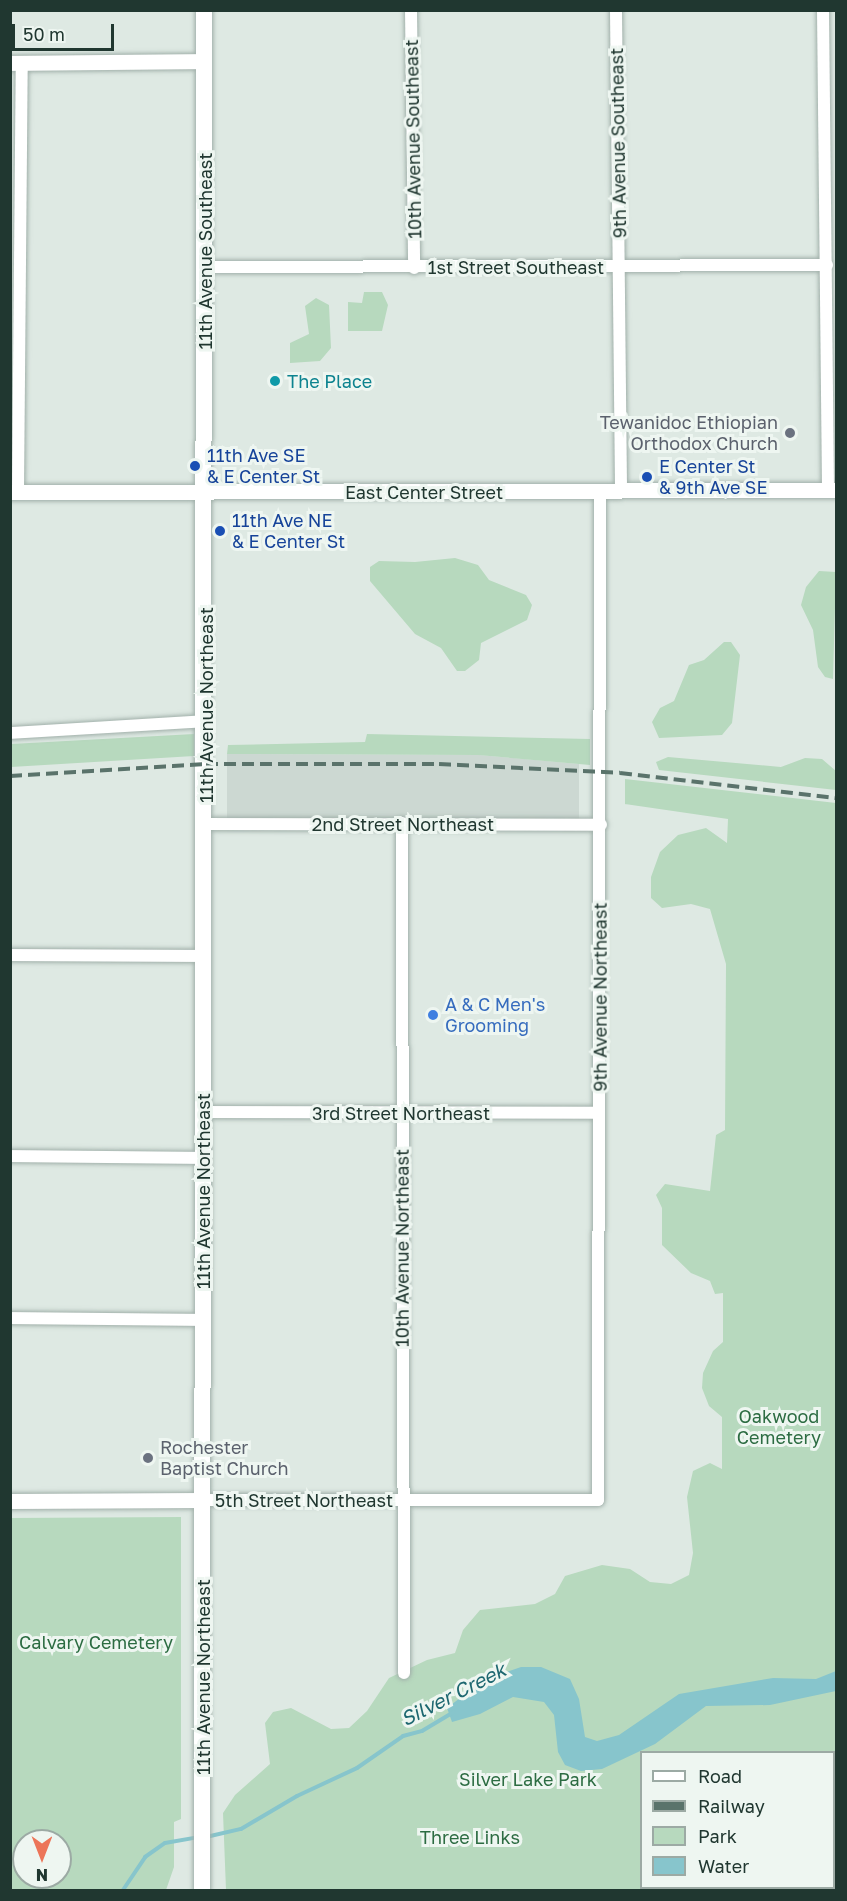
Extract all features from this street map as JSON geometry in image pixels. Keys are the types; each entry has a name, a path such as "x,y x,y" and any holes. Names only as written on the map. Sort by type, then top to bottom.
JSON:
{"main road":[{"name":"11th Avenue Southeast","path":"204,10 206,492"},
{"name":"11th Avenue Northeast","path":"202,1890 206,492"}],"street":[{"name":"10th Avenue Southeast","path":"411,10 414,268"},
{"name":"9th Avenue Southeast","path":"616,10 621,492"},
{"path":"823,10 832,490"},
{"path":"14,492 16,63 204,61"},
{"name":"1st Street Southeast","path":"205,267 827,265"},
{"name":"East Center Street","path":"14,492 600,493 832,490"},
{"name":"9th Avenue Northeast","path":"598,1500 600,493"},
{"path":"10,733 206,721"},
{"name":"2nd Street Northeast","path":"206,824 601,825"},
{"name":"10th Avenue Northeast","path":"402,824 404,1673"},
{"path":"10,955 203,957"},
{"name":"3rd Street Northeast","path":"203,1112 599,1113"},
{"path":"10,1156 203,1158"},
{"path":"10,1318 204,1320"},
{"name":"5th Street Northeast","path":"10,1501 598,1500"}],"shaded area":[{"path":"227,754 479,755 579,764 579,820 227,818"}],"green space":[{"path":"364,292 382,292 388,305 382,331 348,331 348,302 362,303"},
{"path":"316,298 329,305 331,348 320,361 290,363 290,343 309,334 305,306"},
{"path":"455,558 478,565 489,580 526,595 532,605 527,620 481,643 479,660 465,671 457,671 441,648 415,634 370,581 370,567 379,561 415,562"},
{"path":"819,571 836,572 833,679 825,677 818,667 813,630 801,605 806,587"},
{"path":"724,642 731,642 740,655 732,723 722,735 659,738 652,722 660,708 674,701 689,665 704,660"},
{"path":"194,734 194,756 11,767 11,744"},
{"path":"367,734 590,739 590,765 478,755 227,754 228,745 365,742"},
{"path":"668,757 781,767 805,758 822,759 836,771 836,790 659,770 656,762"},
{"path":"625,779 836,803 836,1890 226,1890 223,1813 235,1795 270,1764 265,1723 273,1712 291,1708 331,1729 349,1728 367,1711 389,1678 427,1660 455,1653 463,1630 480,1610 535,1604 555,1594 565,1576 602,1565 630,1569 650,1582 671,1584 689,1575 693,1553 687,1497 693,1471 710,1463 722,1469 722,1417 709,1406 702,1388 703,1373 713,1351 723,1342 723,1293 715,1294 710,1281 691,1273 662,1245 662,1208 656,1195 665,1184 710,1191 716,1135 725,1130 726,964 710,909 691,904 662,908 651,898 651,877 660,852 678,835 706,828 727,843 728,819 625,804"},
{"name":"Calvary Cemetery","path":"181,1517 181,1819 174,1822 174,1867 166,1890 11,1890 11,1518"}],"water":[{"path":"521,1667 541,1667 570,1679 579,1699 585,1737 597,1741 619,1735 679,1694 773,1678 816,1679 836,1671 836,1691 770,1705 706,1706 655,1744 602,1769 581,1771 565,1765 558,1752 554,1715 544,1702 513,1697 480,1714 452,1722 447,1708 481,1681"}],"waterway":[{"name":"Silver Creek","path":"206,1837 241,1829 297,1796 357,1768 403,1736 422,1731 454,1712"},
{"name":"Silver Creek","path":"123,1890 145,1857 165,1843 198,1837"}],"railway":[{"path":"10,776 206,764 439,764 620,773 836,798"}],"place":[{"name":"The Place","path":"275,381"},
{"name":"Tewanidoc Ethiopian Orthodox Church","path":"790,433"},
{"name":"11th Ave SE & E Center St","path":"195,466"},
{"name":"E Center St & 9th Ave SE","path":"647,477"},
{"name":"11th Ave NE & E Center St","path":"220,531"},
{"name":"A & C Men's Grooming","path":"433,1015"},
{"name":"Rochester Baptist Church","path":"148,1458"}],"park label":[{"name":"Oakwood Cemetery","path":"779,1427"},
{"name":"Silver Lake Park","path":"528,1779"},
{"name":"Three Links","path":"470,1837"}]}
